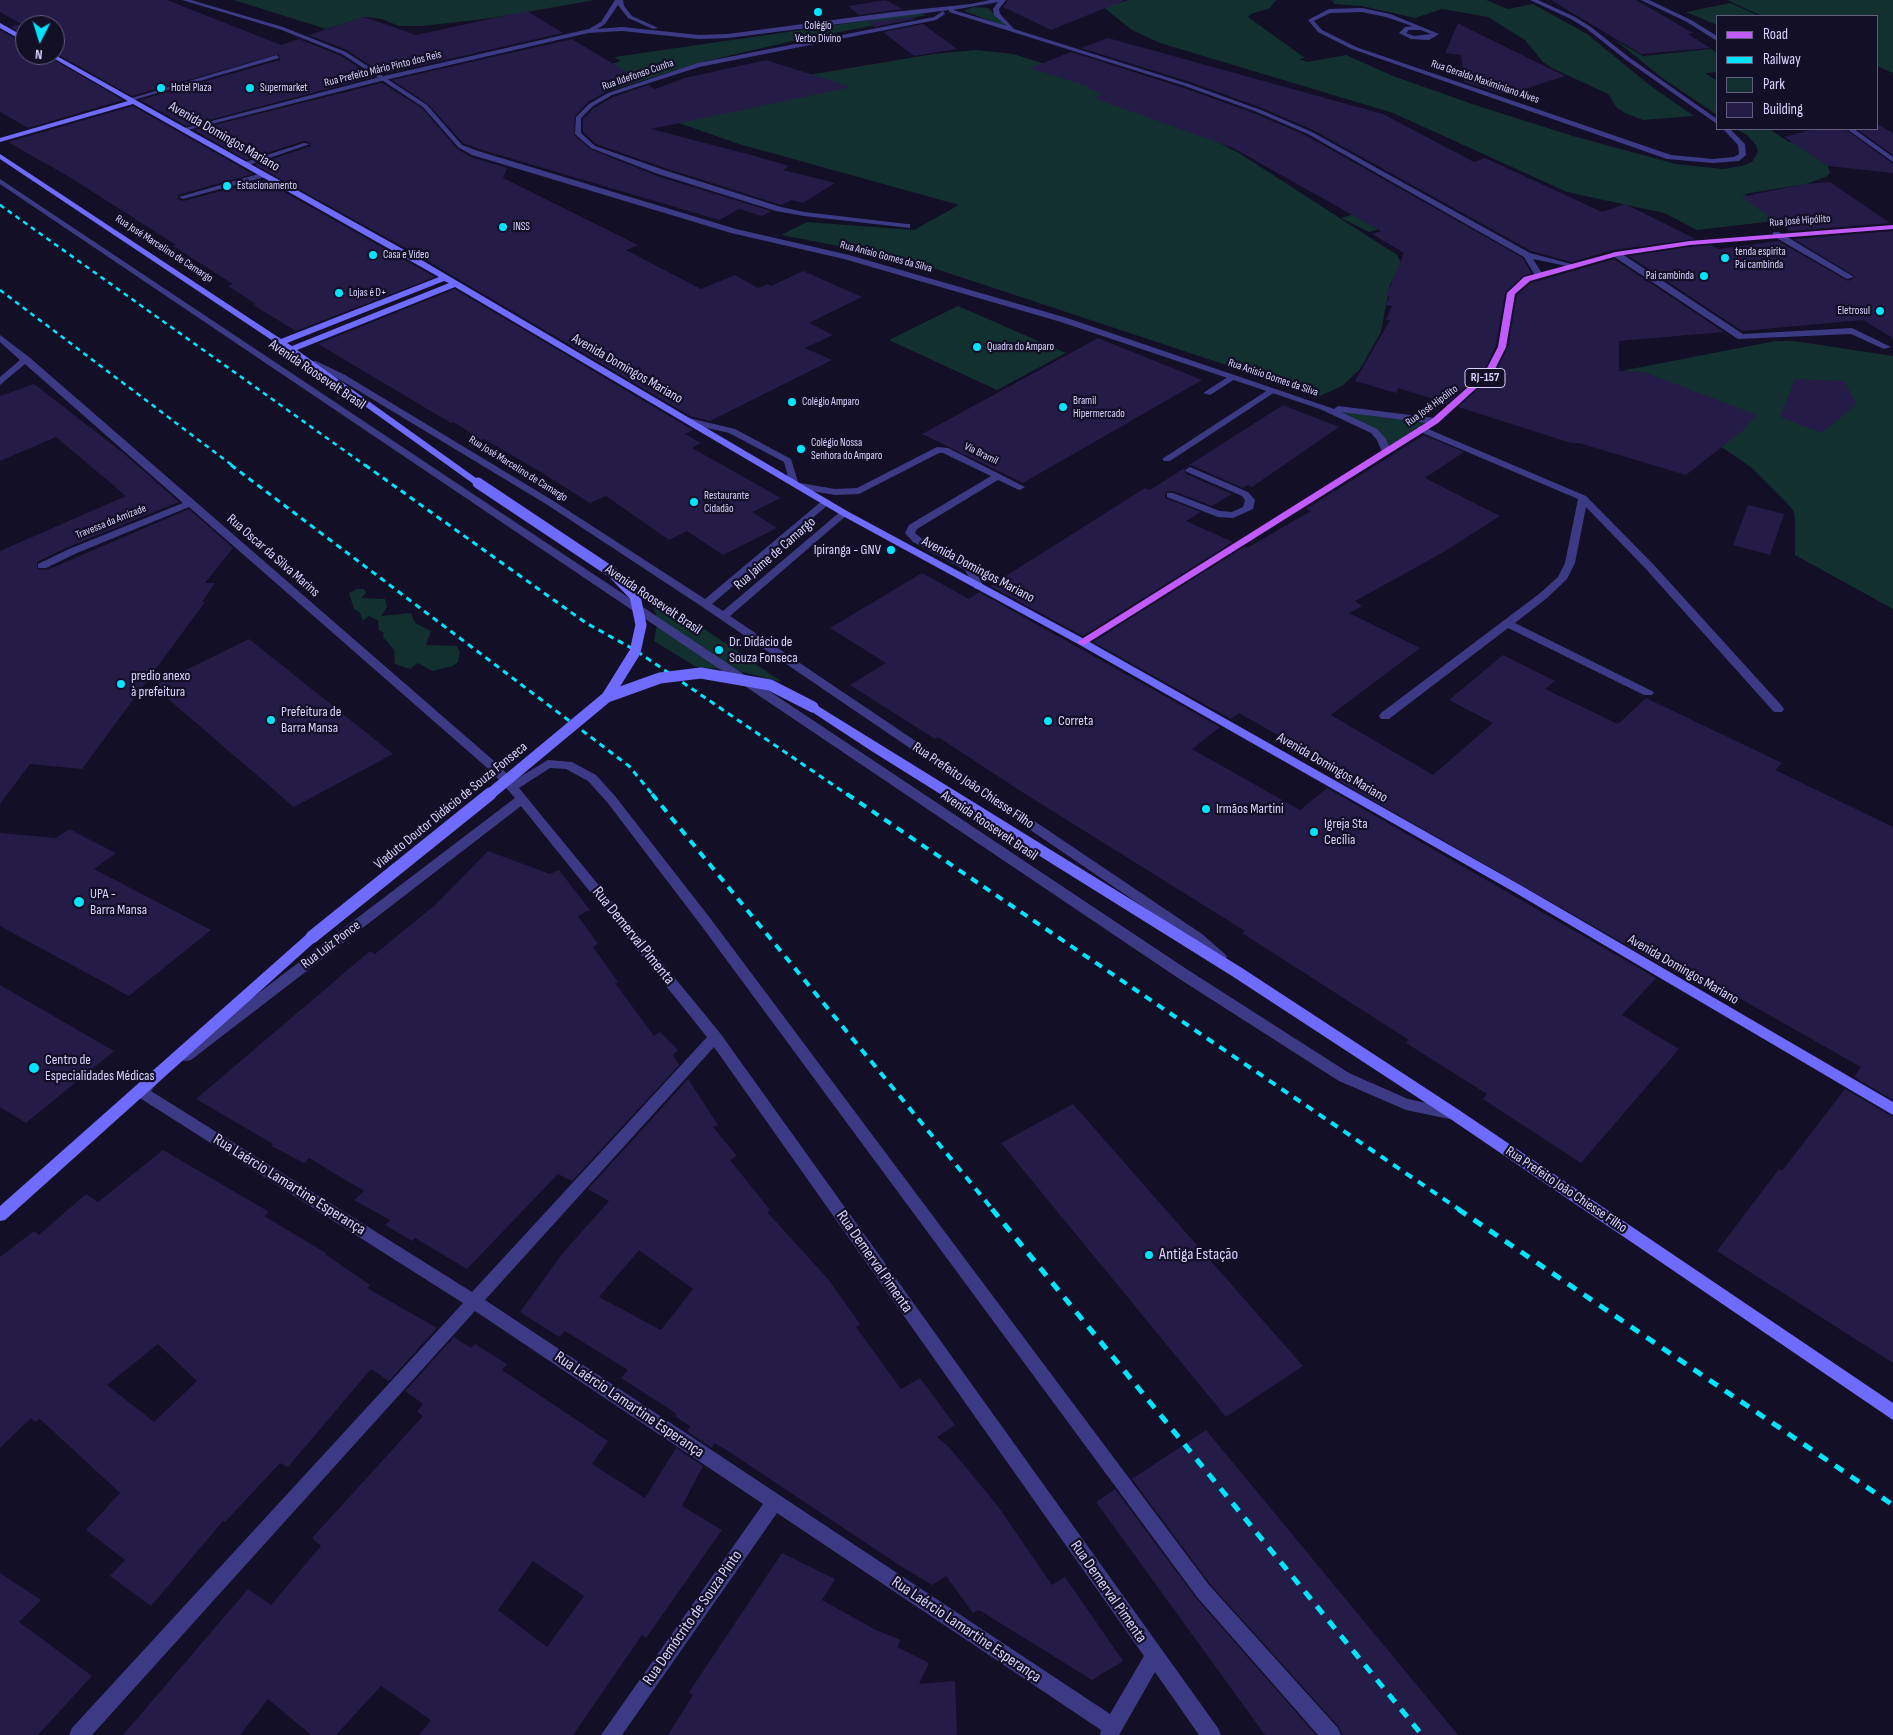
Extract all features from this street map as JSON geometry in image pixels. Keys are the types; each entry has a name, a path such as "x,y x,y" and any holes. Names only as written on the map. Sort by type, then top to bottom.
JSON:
{"main road":[{"path":"0,25 15,34"},
{"name":"Avenida Domingos Mariano","path":"65,63 444,278 844,513 1082,642 1526,894 1893,1109"},
{"path":"0,140 131,101"},
{"name":"Rua José Marcelino de Camargo","path":"0,156 281,342 478,483"},
{"name":"Rua José Hipólito","path":"1082,642 1435,421 1489,373 1502,347 1511,293 1528,279 1571,265 1616,254 1690,242 1776,234 1893,227"},
{"path":"281,342 444,278"},
{"path":"291,349 454,284"},
{"name":"Viaduto Doutor Didácio de Souza Fonseca","path":"312,937 552,744 607,697 635,652 639,637 640,613 635,596 613,573 478,483"},
{"name":"Viaduto Doutor Didácio de Souza Fonseca","path":"607,697 660,678 700,673 770,685 813,707 1040,851"},
{"name":"Rua Prefeito João Chiesse Filho","path":"1040,851 1237,972 1454,1114 1893,1412"},
{"name":"Rua Luiz Ponce","path":"0,1215 312,937"}],"street":[{"name":"Rua Anísio Gomes da Silva","path":"185,0 281,28 344,53 425,106 460,146 475,153 734,231 846,257 966,290 1064,320 1323,407 1374,431 1381,438 1386,452"},
{"path":"588,31 603,23 619,0"},
{"path":"619,0 621,6 630,17 656,28 683,36"},
{"path":"588,31 628,30 683,36 728,36 946,9 998,0"},
{"path":"1003,0 996,8 997,15 1018,32"},
{"path":"1533,0 1573,18 1589,28 1628,59 1716,121"},
{"path":"1644,0 1716,36"},
{"path":"946,9 1187,85 1259,111 1310,133 1527,255 1571,265"},
{"name":"Rua Ildefonso Cunha","path":"907,226 827,218 779,209 661,172 593,147 578,134 578,118 591,105 610,94 667,74 762,51 936,18 946,9"},
{"name":"Rua Geraldo Maximiniano Alves","path":"1422,28 1388,15 1362,10 1328,11 1310,20 1320,31 1354,48 1670,157 1713,161 1736,159 1742,155 1741,144 1727,130"},
{"name":"Rua Prefeito Mário Pinto dos Reis","path":"184,129 384,78 588,31"},
{"path":"131,101 276,57"},
{"path":"1851,130 1893,160"},
{"path":"243,164 306,144"},
{"path":"183,198 262,174"},
{"name":"Avenida Roosevelt Brasil","path":"0,181 1184,974 1344,1077 1406,1104 1454,1114"},
{"path":"1776,234 1850,277"},
{"path":"1616,254 1741,337 1852,331 1887,347"},
{"path":"1527,255 1538,275"},
{"name":"Rua Oscar da Silva Marins","path":"0,338 497,770 522,800"},
{"path":"0,382 26,359"},
{"name":"Rua José Marcelino de Camargo","path":"313,364 342,377 549,502 705,604"},
{"path":"1207,393 1234,377"},
{"path":"1167,459 1274,390"},
{"path":"1323,407 1435,421"},
{"path":"689,421 732,431 788,461 796,484"},
{"path":"1421,429 1583,498 1655,573 1778,709"},
{"name":"Via Bramil","path":"796,484 835,492 859,491 937,450 945,450 998,476"},
{"path":"1170,494 1218,514 1233,515 1248,509 1250,500 1245,494 1190,470"},
{"path":"998,476 1020,487"},
{"name":"Via Bramil","path":"979,587 969,568 917,540 910,533 913,527 998,476"},
{"path":"1385,716 1555,586 1566,572 1583,498"},
{"name":"Rua Jaime de Camargo","path":"705,604 826,502"},
{"name":"Travessa da Amizade","path":"42,566 191,503"},
{"name":"Rua Jaime de Camargo","path":"724,617 844,513"},
{"name":"Rua Prefeito João Chiesse Filho","path":"705,604 1197,938 1237,972"},
{"path":"1507,623 1648,693"},
{"path":"512,787 548,764 568,765 592,778 611,799 706,921 1203,1591 1332,1735"},
{"name":"Rua Demerval Pimenta","path":"522,800 715,1037 1211,1735"},
{"name":"Rua Luiz Ponce","path":"140,1091 522,800"},
{"path":"78,1735 715,1037"},
{"name":"Rua Laércio Lamartine Esperança","path":"140,1091 473,1301 774,1502 1111,1731"},
{"name":"Rua Demócrito de Souza Pinto","path":"611,1735 774,1502"},
{"path":"1111,1731 1154,1656"}],"green space":[{"path":"234,0 595,0 492,18 423,26 399,26 382,19 366,17 326,29"},
{"path":"1129,0 1276,0 1270,8 1251,14 1248,17 1305,58 1299,59 1307,62 1346,55 1393,76 1475,105 1573,136 1676,164 1723,169 1742,166 1752,162 1758,152 1756,145 1747,135 1738,130 1771,130 1789,142 1841,138 1828,166 1830,173 1826,177 1806,184 1744,194 1783,220 1697,230 1664,213 1567,192 1393,113 1160,43 1132,30 1103,7"},
{"path":"1332,0 1486,0 1508,9 1533,4 1587,34 1652,87 1694,116 1643,120 1625,113 1617,108 1608,94 1552,68 1543,62 1525,40 1488,17 1442,9 1415,18 1362,6 1334,4"},
{"path":"1727,0 1893,0 1893,73 1878,66 1878,15 1760,15"},
{"path":"1730,3 1757,15 1716,15 1716,25 1686,12"},
{"path":"973,7 988,8 1010,28 964,11"},
{"path":"919,13 927,15 788,42 706,61 612,90 583,79 605,66 621,61 614,57"},
{"path":"1615,40 1643,56 1711,49 1716,52 1716,72 1705,73 1716,80 1716,114 1661,77"},
{"path":"976,50 1013,54 1070,72 1158,111 1239,153 1397,255 1402,265 1390,284 1381,332 1360,369 1342,386 1320,396 930,267 875,253 781,235 807,222 914,230 959,205 739,144 673,121 696,94 933,54"},
{"path":"1401,200 1429,215 1369,232 1341,218"},
{"name":"Quadra do Amparo","path":"958,306 1066,353 997,390 889,340"},
{"path":"1775,341 1794,341 1893,356 1893,609 1795,555 1794,512 1788,504 1752,468 1620,377 1621,372 1626,370"},
{"path":"1333,410 1394,419 1428,421 1388,447 1378,431"},
{"path":"357,589 364,589 366,593 361,598 385,599 387,607 381,616 411,613 415,623 431,631 426,645 457,646 460,652 458,662 453,666 432,671 418,663 410,669 395,664 394,650 383,637 384,633 379,630 378,620 368,616 363,621 360,613 354,609 349,593"},
{"path":"646,589 782,682 734,670 696,667 654,641 657,624 656,614"}],"building":[{"path":"0,0 167,0 281,45 299,39 341,56 373,77 186,126 140,100 280,60 279,54 132,96 65,59 65,15 15,15 15,21 0,12"},
{"path":"886,0 902,9 859,15 848,6"},
{"path":"1008,0 1123,1 1051,30 1003,7"},
{"path":"1551,0 1636,0 1693,33 1688,34 1710,48 1641,54"},
{"path":"527,11 563,33 383,74 347,50 309,35 364,17 416,35"},
{"path":"912,17 915,19 875,27 869,22"},
{"path":"1458,23 1565,76 1516,92 1513,90 1503,94 1464,82 1461,55 1445,53"},
{"path":"923,24 957,49 914,56 883,32"},
{"path":"0,30 15,38 15,65 63,65 123,100 28,128 0,112"},
{"path":"1108,38 1383,114 1474,162 1485,158 1602,212 1625,204 1696,239 1613,250 1572,262 1531,251 1313,130 1262,108 1190,82 1081,48"},
{"path":"572,39 640,80 607,91 588,102 575,116 574,135 590,149 657,176 771,211 762,216 739,209 719,220 479,149 463,143 428,104 392,80"},
{"path":"1071,52 1184,88 1256,114 1307,136 1523,258 1531,273 1523,276 1505,293 1496,346 1484,371 1447,403 1398,388 1396,393 1355,381 1390,320 1386,320 1392,306 1385,305 1390,297 1386,296 1404,253 1372,234 1381,231 1233,148 1094,98 1103,94 1087,88 1090,87 1030,68"},
{"path":"766,60 851,87 651,129 755,156 789,166 783,170 835,183 803,203 792,200 781,205 665,168 596,144 583,132 583,119 594,108 613,97 648,85 655,89 685,78"},
{"path":"382,83 422,108 457,149 471,157 507,168 503,178 638,245 626,250 701,289 735,275 758,288 768,284 771,286 803,271 862,297 809,323 833,335 805,348 832,360 710,421 690,416 409,250 255,165 311,146 310,142 303,141 246,160 194,130"},
{"path":"133,106 253,174 178,195 178,199 183,201 263,180 435,277 296,331 253,305 256,304 228,286 233,284 173,246 176,245 71,178 8,142"},
{"path":"1878,125 1893,133 1893,155 1858,130 1878,130"},
{"path":"1810,130 1846,130 1893,164 1893,173 1828,166 1784,137"},
{"path":"1830,182 1890,223 1790,231 1741,197 1804,184"},
{"path":"1893,231 1893,338 1863,320 1742,331 1629,256 1690,247 1710,245 1719,249 1778,241 1848,281 1856,277 1794,239"},
{"path":"1614,259 1724,332 1619,341 1619,371 1644,372 1757,415 1741,432 1686,475 1579,443 1571,443 1458,407 1495,374 1508,347 1517,295 1531,283"},
{"path":"455,289 693,430 685,434 701,443 692,448 781,498 752,512 777,528 723,555 687,531 669,540 606,496 590,503 539,471 484,439 481,440 454,422 451,423 318,344"},
{"name":"Bramil Hipermercado","path":"1098,338 1202,380 1023,483 922,434"},
{"path":"1795,379 1844,381 1857,404 1822,433 1780,417"},
{"path":"34,384 122,452 179,502 68,547 37,562 37,569 47,570 189,509 233,548 205,583 215,583 202,602 205,602 82,769 30,764 0,804 0,551 126,496 56,437 0,461 0,396"},
{"path":"1283,405 1339,427 1252,487 1248,485 1243,488 1191,465 1185,467"},
{"path":"1424,435 1464,452 1425,478 1500,516 1442,553 1355,601 1362,606 1349,613 1420,648 1331,715 1433,775 1493,723 1449,700 1503,655 1555,681 1545,689 1618,724 1646,698 1782,763 1775,770 1893,827 1893,1100 1854,1077 1861,1067 1672,960 1665,967 1337,780 1345,773 1239,713 1231,719 1093,642 1244,547 1247,548 1311,511 1306,509"},
{"path":"1184,468 1186,474 1232,494 1212,506 1173,491 1166,492 1165,498 1201,512 1186,521 1233,542 1083,636 990,586 1145,488 1150,490"},
{"path":"1748,505 1784,514 1770,555 1733,545"},
{"path":"922,573 969,599 979,592 1220,727 1192,749 1300,810 1327,788 1656,978 1622,1015 1679,1049 1581,1163 1483,1099 1487,1094 1406,1043 1409,1040 1242,933 1245,931 1022,792 938,737 935,739 850,685 886,663 830,628"},
{"name":"Prefeitura de Barra Mansa","path":"249,639 393,754 294,807 153,686"},
{"name":"UPA - Barra Mansa","path":"69,829 116,853 94,869 211,930 129,996 0,926 0,833 56,838"},
{"path":"488,851 550,874 559,870 590,910 578,916 598,944 593,947 618,982 615,983 654,1036 660,1032 678,1050 673,1055 679,1065 572,1181 558,1174 467,1269 415,1238 412,1241 385,1225 390,1220 354,1200 364,1191 309,1158 304,1163 271,1146 273,1144 196,1099 370,951 375,954 435,905"},
{"path":"0,985 114,1051 26,1123 0,1107"},
{"path":"688,1079 718,1125 713,1127 737,1156 730,1160 770,1210 767,1212 828,1279 860,1324 856,1327 901,1389 920,1378 955,1425 937,1437 948,1446 997,1505 1052,1585 1065,1577 1123,1661 1092,1680 979,1610 973,1613 946,1576 932,1585 899,1565 725,1449 714,1443 712,1448 687,1431 690,1426 675,1416 677,1414 621,1378 628,1370 565,1331 559,1337 520,1312 562,1254 609,1201 588,1189","holes":["639,1250 693,1289 661,1330 599,1297"]},
{"path":"1845,1089 1893,1117 1893,1363 1717,1251 1779,1169 1782,1171"},
{"name":"Antiga Estação","path":"1073,1104 1303,1366 1226,1417 1001,1143"},
{"path":"163,1150 269,1212 264,1216 326,1253 370,1285 367,1288 437,1328 389,1381 371,1369 288,1467 280,1463 225,1522 223,1521 151,1606 110,1576 125,1560 86,1530 120,1493 40,1419 35,1422 31,1418 0,1448 0,1257 34,1231 39,1235 86,1194 98,1202","holes":["158,1344 197,1381 154,1422 107,1385"]},
{"path":"454,1337 471,1348 475,1344 507,1364 502,1370 608,1441 592,1464 645,1498 676,1448 703,1466 682,1506 722,1530 646,1638 642,1635 573,1735 419,1735 431,1720 381,1686 336,1735 311,1735 268,1699 240,1735 123,1735 248,1589 271,1605 321,1546 312,1538 423,1416 417,1412 423,1404 405,1391","holes":["533,1561 584,1596 547,1647 498,1610"]},
{"path":"1206,1430 1458,1735 1343,1735 1339,1727 1210,1584 1132,1479"},
{"path":"1115,1489 1196,1598 1316,1735 1265,1735 1096,1502"},
{"path":"782,1553 835,1579 822,1600 876,1630 901,1640 897,1647 929,1663 919,1684 955,1681 957,1735 668,1735 693,1695 689,1692"},
{"path":"0,1573 41,1600 19,1622 92,1676 38,1735 0,1735"}],"railway":[{"path":"2,206 0,205 366,466"},
{"path":"0,290 233,466"},
{"path":"231,465 629,766 653,795"},
{"path":"365,465 586,623 635,650 848,795"},
{"path":"652,794 993,1210"},
{"path":"847,794 1460,1210"},
{"path":"992,1209 1422,1735"},
{"path":"1458,1209 1893,1505"}],"place":[{"name":"Colégio Verbo Divino","path":"818,12"},
{"name":"Hotel Plaza","path":"161,88"},
{"name":"Supermarket","path":"250,88"},
{"name":"Estacionamento","path":"227,186"},
{"name":"INSS","path":"503,227"},
{"name":"Casa e Vídeo","path":"373,255"},
{"name":"tenda espirita Pai cambinda","path":"1725,258"},
{"name":"Pai cambinda","path":"1704,276"},
{"name":"Lojas é D+","path":"339,293"},
{"name":"Eletrosul","path":"1880,311"},
{"name":"Quadra do Amparo","path":"977,347"},
{"name":"Colégio Amparo","path":"792,402"},
{"name":"Bramil Hipermercado","path":"1063,407"},
{"name":"Colégio Nossa Senhora do Amparo","path":"801,449"},
{"name":"Restaurante Cidadão","path":"694,502"},
{"name":"Ipiranga - GNV","path":"891,550"},
{"name":"Dr. Didácio de Souza Fonseca","path":"719,650"},
{"name":"predio anexo à prefeitura","path":"121,684"},
{"name":"Prefeitura de Barra Mansa","path":"271,720"},
{"name":"Correta","path":"1048,721"},
{"name":"Irmãos Martini","path":"1206,809"},
{"name":"Igreja Sta Cecília","path":"1314,832"},
{"name":"UPA - Barra Mansa","path":"79,902"},
{"name":"Centro de Especialidades Médicas","path":"34,1068"},
{"name":"Antiga Estação","path":"1149,1255"}]}
